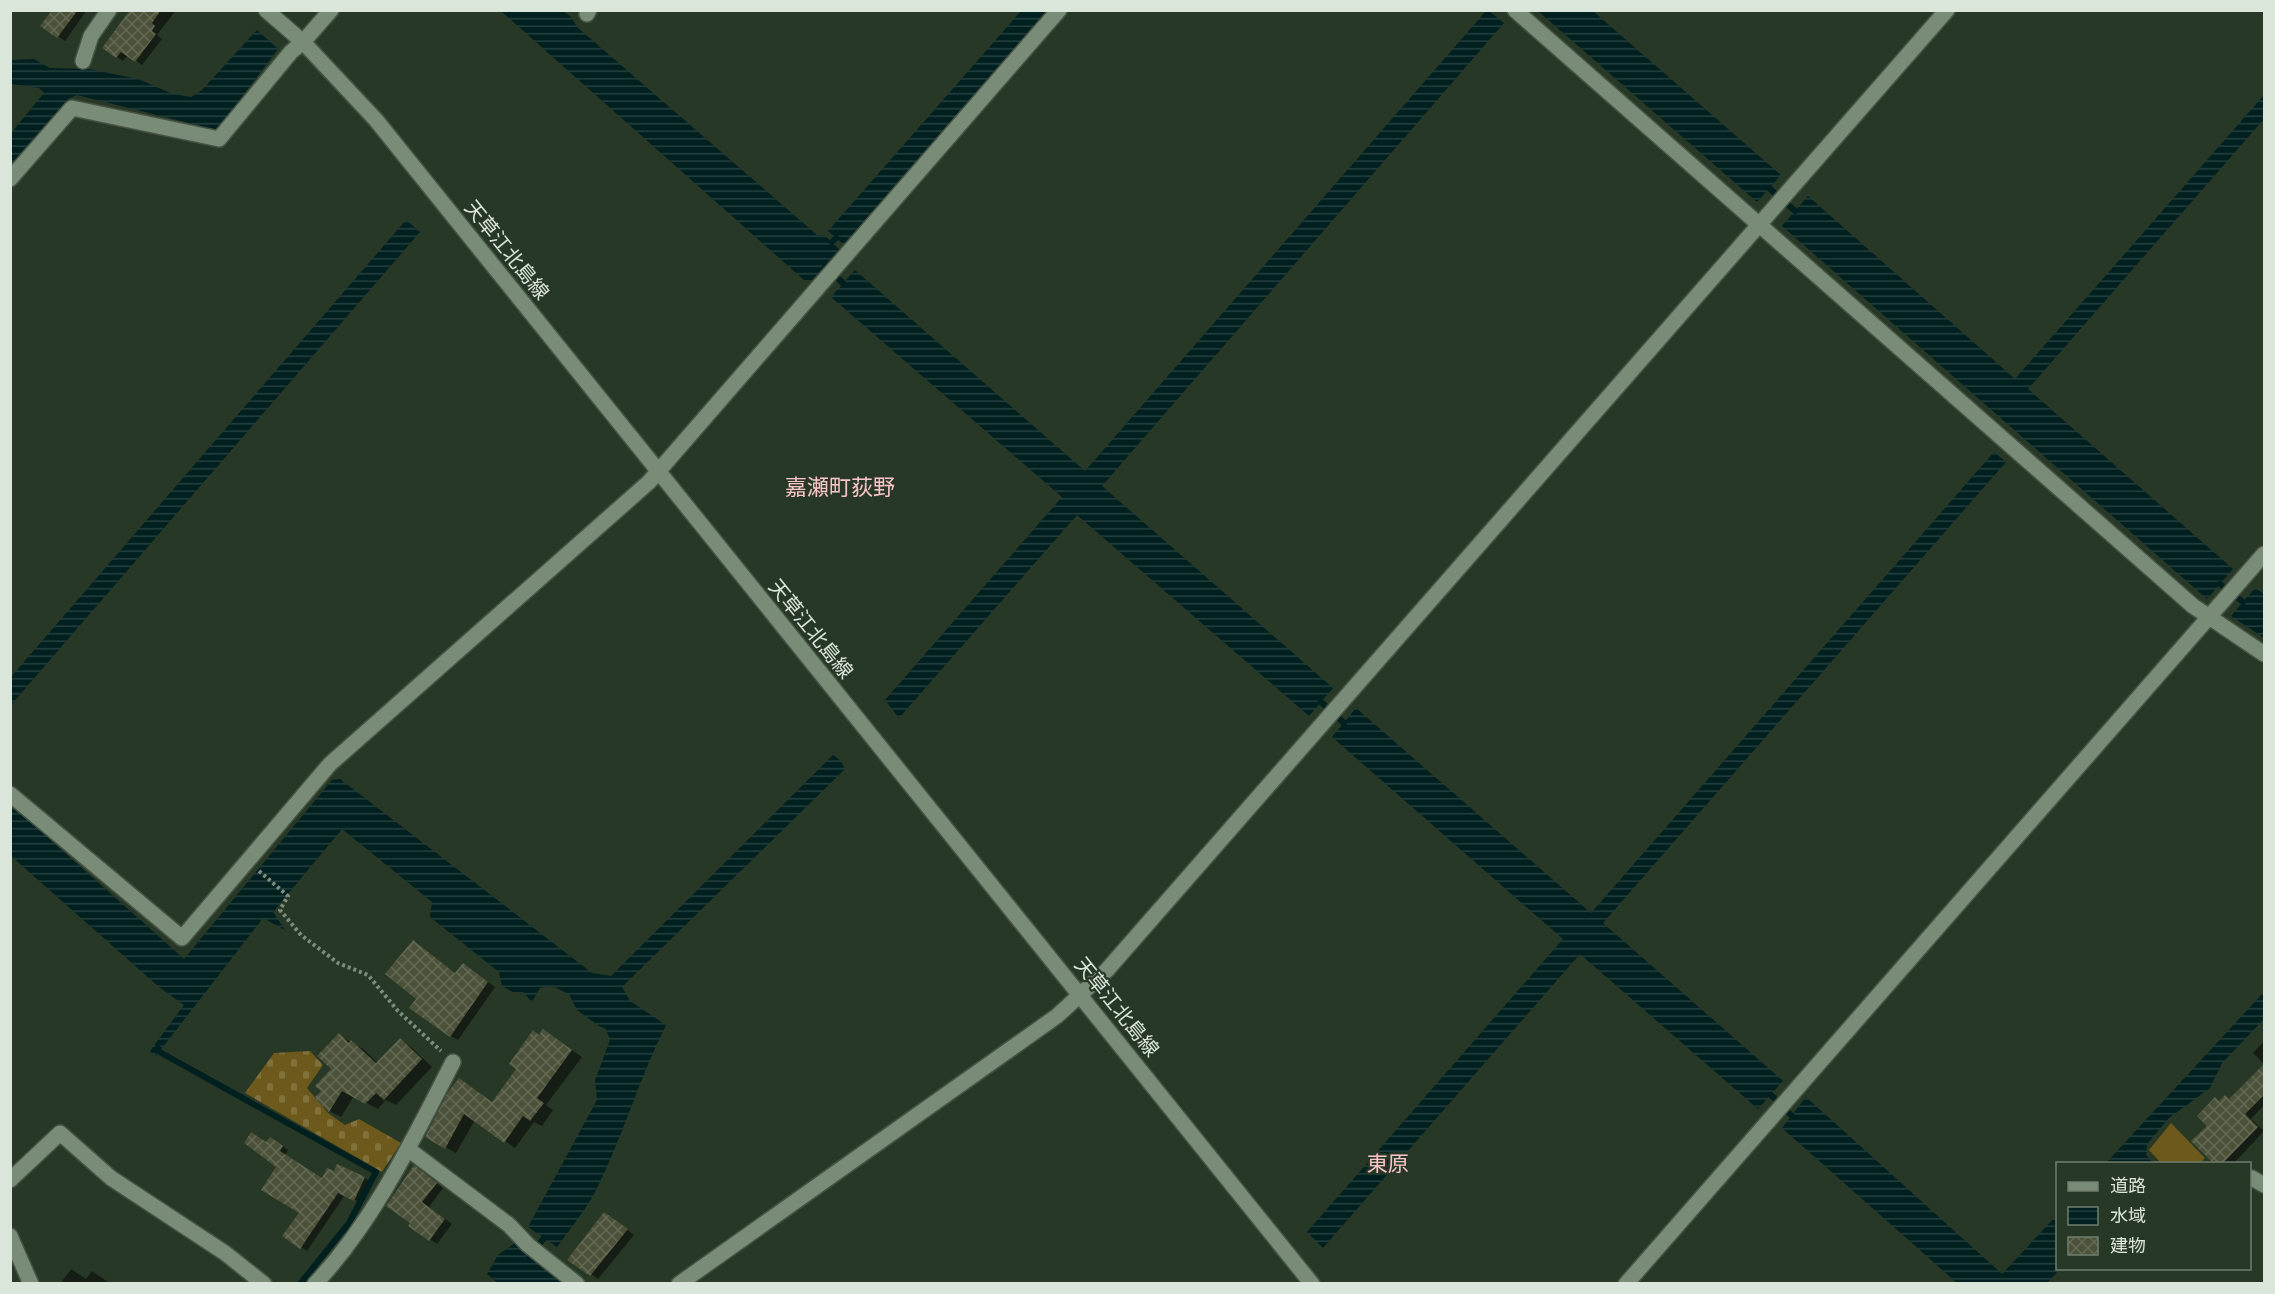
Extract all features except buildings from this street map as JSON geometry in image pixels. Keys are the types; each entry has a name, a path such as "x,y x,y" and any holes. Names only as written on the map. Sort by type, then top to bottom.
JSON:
{"street":[{"path":"83,61 91,36 109,10"},
{"name":"天草江北島線","path":"266,10 303,42 376,120 1312,1284"},
{"path":"10,179 72,108 219,139 291,52 331,10"},
{"path":"11,795 182,938 330,764 630,501 1059,10"},
{"path":"1515,10 2209,618 2265,654"},
{"path":"679,1284 1058,1016 1107,970 1947,10"},
{"path":"1626,1284 2265,554"},
{"path":"315,1284 335,1262 374,1207 408,1149 453,1062"},
{"path":"10,1180 60,1133 111,1178 225,1253 264,1284"},
{"path":"408,1149 509,1225 534,1250 576,1284"},
{"path":"10,1236 31,1284"}],"path":[{"path":"247,861 288,896 280,909 301,936 338,963 368,975 398,1011 453,1062"}],"green space":[{"path":"310,1051 323,1065 307,1088 328,1113 345,1125 359,1119 401,1143 382,1172 245,1093 274,1053"},
{"path":"2171,1123 2205,1158 2201,1162 2160,1162 2149,1150"}],"water":[{"path":"501,11 563,11 572,18 577,27 817,235 824,235 840,250 812,280 804,280"},
{"path":"1021,11 1047,11 844,245 828,231"},
{"path":"1486,11 1504,23 1102,486 1333,688 1309,716 1077,515 899,718 885,700 1062,497 831,297 855,270 1085,471"},
{"path":"1538,11 1593,11 1781,175 1757,202"},
{"path":"257,30 278,49 217,130 77,95 68,99 11,166 11,133 44,93 39,88 11,84 11,60 34,59 50,68 89,69 138,79 173,94 191,97 202,90"},
{"path":"2264,95 2264,119 2028,389 2233,569 2207,599 1782,226 1808,196 2015,379"},
{"path":"406,220 420,232 11,705 11,677"},
{"path":"1994,452 2006,462 1603,923 1783,1081 1758,1109 1580,954 1323,1248 1307,1232 1563,939 1332,737 1356,708 1591,913"},
{"path":"2255,588 2264,594 2264,638 2231,616"},
{"path":"833,755 841,761 845,769 622,987 630,1001 666,1025 596,1190 557,1247 528,1227 597,1100 595,1080 610,1040 606,1029 577,1010 569,994 552,986 540,988 532,1002 523,992 513,992 502,986 499,972 430,917 432,902 342,829 273,912 285,930 263,918 156,1056 150,1051 184,1005 159,987 11,856 11,809 17,810 184,959 332,780 340,779 592,973 611,976"},
{"path":"2264,992 2264,1019 2222,1063 2210,1088 2169,1118 2147,1144 2146,1155 2152,1162 2107,1162"},
{"path":"1806,1097 2002,1274 2056,1216 2056,1270 2059,1270 2047,1283 1957,1283 1782,1128"},
{"path":"515,1243 562,1283 498,1283 487,1274 498,1255"}],"waterway":[{"path":"1769,188 1795,211"},
{"path":"832,242 836,238"},
{"path":"825,267 843,283"},
{"path":"2220,584 2243,602"},
{"path":"1321,702 1344,723"},
{"path":"158,1048 156,1050 376,1172 349,1223 300,1284"},
{"path":"1771,1095 1792,1116"},
{"path":"530,1256 544,1238"}],"district":[{"name":"嘉瀬町荻野","path":"840,487"},
{"name":"東原","path":"1388,1164"}]}
